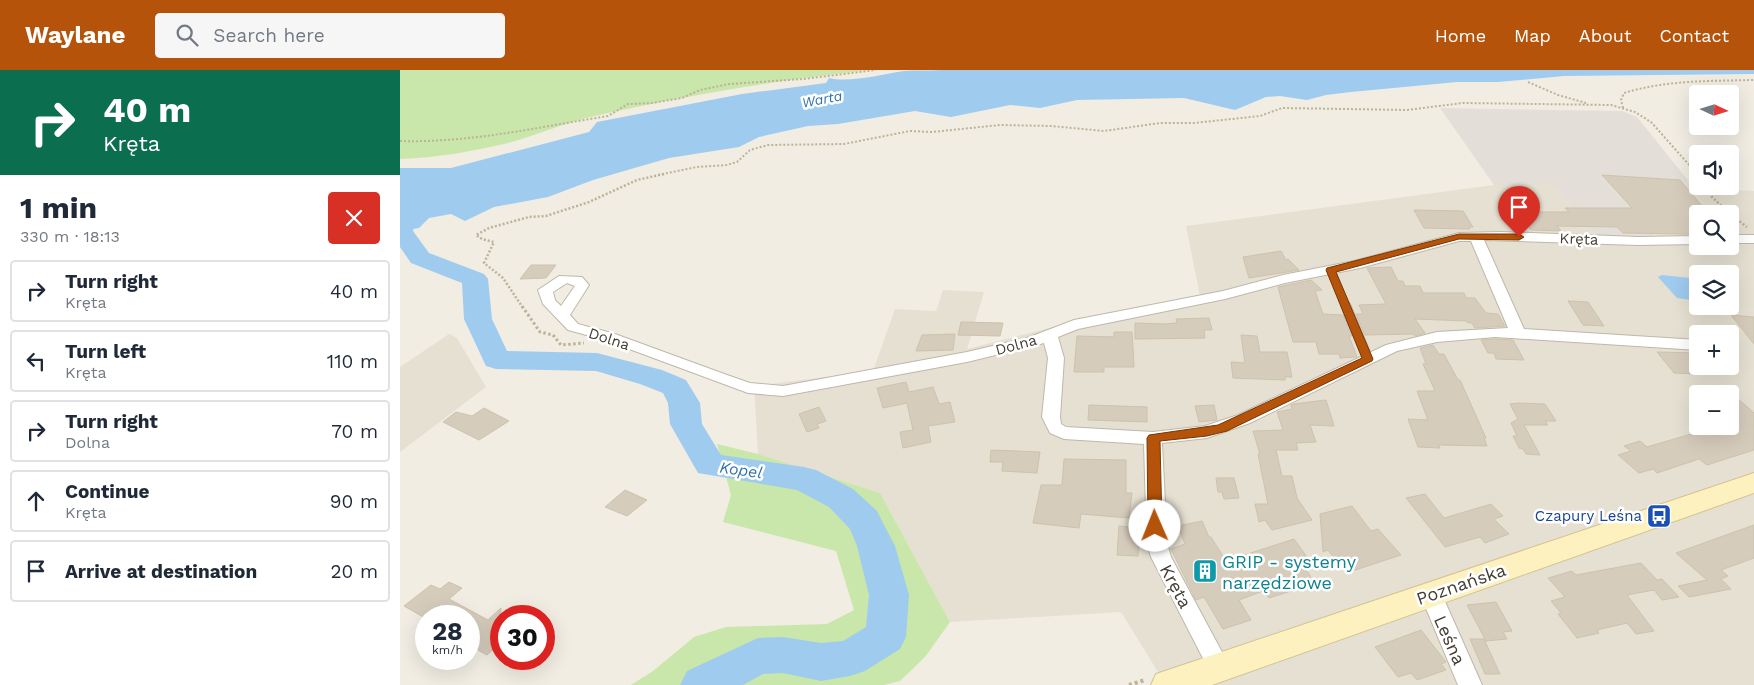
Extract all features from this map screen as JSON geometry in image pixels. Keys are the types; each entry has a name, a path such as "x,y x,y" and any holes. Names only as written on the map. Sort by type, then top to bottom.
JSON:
{"street":[{"name":"Dolna","path":"562,316 573,327 610,337 748,388 770,391 798,389 1032,342 1074,325 1225,295 1331,270 1443,240 1476,236"},
{"name":"Kręta","path":"1476,236 1638,242 1689,240"},
{"path":"1476,236 1518,333"},
{"path":"1739,240 1754,239"},
{"path":"1050,335 1056,358 1050,417 1053,427 1064,432 1153,438 1207,432 1223,428 1392,348 1437,337 1495,332 1689,344"},
{"name":"Kręta","path":"1153,438 1155,526 1159,550 1219,667"},
{"name":"Poznańska","path":"1168,685 1754,483"},
{"name":"Leśna","path":"1431,594 1470,685"}],"lane":[{"path":"1331,270 1368,359"}],"path":[{"path":"400,141 429,142 465,139 608,116 628,104 652,103 682,98 700,90 729,84 803,79 876,70"},
{"path":"1623,108 1621,100 1624,93 1631,90 1667,85 1754,80"},
{"path":"1528,82 1568,98 1623,108 1643,116 1651,122 1689,166"},
{"path":"610,337 577,345 561,345 553,335 540,332 503,278 484,263 494,242 482,240 476,235 489,228 529,217 546,216 589,202 637,180 698,167 727,165 741,159 750,150 768,145 844,144 910,131 932,132 1000,125 1052,126 1104,131 1160,123 1194,124 1260,116 1282,108 1407,110 1455,104 1596,104"},
{"path":"1711,195 1720,205"},
{"path":"1739,221 1754,232"}],"shaded area":[{"path":"1440,108 1622,111 1637,117 1689,182 1689,184 1600,178 1658,238 1596,237 1553,185 1494,185"},
{"path":"1599,178 1689,184 1689,195 1739,195 1739,190 1754,191 1754,685 1166,685 1121,612 950,622 880,493 758,454 754,386 873,371 895,309 936,311 943,290 984,292 967,349 1061,325 1200,296 1186,226 1494,185 1553,185 1596,237 1658,237"},
{"path":"449,334 457,338 486,387 400,452 400,367"}],"green space":[{"path":"400,70 868,70 697,95 584,119 495,146 441,156 400,159"},
{"path":"717,444 758,454 880,493 950,622 925,657 900,681 884,685 631,685 653,671 694,637 726,627 827,624 854,610 836,551 723,522 731,495"}],"water":[{"name":"Warta","path":"1754,70 1754,74 1564,76 1498,82 1457,82 1326,95 1307,100 1280,96 1266,97 1235,110 1184,98 1077,100 1040,108 1010,105 951,117 915,111 838,124 808,126 759,137 739,147 669,158 593,180 548,197 494,207 465,221 451,214 429,218 419,228 400,231 400,168 451,168 589,132 597,122 742,94 826,83 829,78 856,79 904,71"},
{"path":"1662,275 1689,278 1689,300 1677,298 1658,277"}],"building":[{"path":"1602,175 1680,180 1689,191 1689,195 1693,195 1701,205 1689,205 1689,234 1623,233 1617,227 1557,226 1561,231 1531,230 1518,212 1569,212 1565,208 1632,208"},
{"path":"1414,210 1463,211 1473,227 1469,227 1470,229 1424,228"},
{"path":"1281,251 1286,260 1288,259 1299,270 1249,278 1243,257"},
{"path":"531,265 556,265 546,278 520,279"},
{"path":"1391,267 1398,281 1403,281 1405,286 1420,286 1423,293 1464,293 1466,298 1475,298 1486,313 1498,314 1505,326 1475,328 1472,323 1467,321 1415,319 1425,333 1415,336 1414,334 1365,335 1356,314 1363,314 1359,305 1386,304 1367,268"},
{"path":"1311,280 1322,290 1315,291 1323,314 1343,315 1352,336 1349,336 1357,357 1340,358 1339,354 1319,354 1316,342 1293,342 1278,287"},
{"path":"1568,301 1588,302 1604,326 1583,325"},
{"path":"1731,315 1754,317 1754,344 1739,325"},
{"path":"1209,318 1212,330 1204,330 1205,338 1135,339 1135,323 1163,324 1177,323 1176,319"},
{"path":"961,322 1003,323 1000,336 958,335"},
{"path":"1114,332 1132,332 1134,367 1104,367 1104,372 1074,372 1077,336 1114,337"},
{"path":"955,334 953,350 916,351 922,335"},
{"path":"1241,335 1257,336 1260,352 1287,352 1292,377 1285,377 1285,380 1233,378 1231,362 1245,363"},
{"path":"1481,340 1513,340 1524,360 1496,359 1494,353 1488,353"},
{"path":"1433,345 1439,354 1444,354 1458,380 1460,380 1486,438 1484,438 1487,446 1439,445 1440,448 1418,447 1408,419 1428,420 1417,391 1435,391 1423,364 1426,364 1420,348"},
{"path":"1657,352 1689,353 1689,374 1674,373"},
{"path":"906,382 909,392 933,387 939,404 950,402 955,422 928,426 931,442 903,448 900,432 913,430 907,403 883,408 877,388"},
{"path":"1326,400 1334,426 1310,425 1316,442 1296,443 1298,450 1276,450 1282,476 1292,476 1297,498 1312,520 1272,530 1265,520 1259,522 1255,504 1268,504 1258,454 1260,454 1253,431 1283,430 1277,412 1292,409 1291,405 1293,404"},
{"path":"1739,400 1754,413 1754,450 1707,465 1699,459 1657,473 1653,469 1639,473 1618,455 1631,451 1624,446 1640,441 1647,447 1689,435 1739,435"},
{"path":"1510,404 1545,404 1556,421 1545,421 1548,425 1524,425 1540,455 1526,454 1523,449 1519,448 1513,436 1517,436 1511,423 1518,419"},
{"path":"1089,405 1147,407 1147,422 1088,420"},
{"path":"1214,405 1217,420 1199,422 1195,406"},
{"path":"819,407 826,421 817,424 819,428 807,432 799,414"},
{"path":"484,408 509,421 479,440 443,422 456,412 472,416"},
{"path":"991,450 1040,452 1037,473 1002,471 1003,462 990,462"},
{"path":"1064,459 1126,460 1126,493 1132,493 1129,518 1081,514 1079,528 1033,523 1041,485 1062,485"},
{"path":"1216,478 1234,478 1239,498 1224,499 1222,492 1218,492"},
{"path":"625,490 647,500 627,516 605,507"},
{"path":"1425,494 1444,518 1491,504 1503,516 1494,519 1509,534 1485,543 1480,537 1445,547 1406,498"},
{"path":"1352,506 1371,531 1378,529 1401,555 1346,573 1328,550 1323,552 1320,514"},
{"path":"1202,521 1209,537 1211,537 1226,561 1294,539 1307,557 1299,560 1311,577 1303,580 1307,586 1269,598 1263,591 1239,600 1251,620 1223,629 1204,597 1196,600 1171,549 1185,544 1178,526"},
{"path":"1754,525 1754,558 1721,570 1728,576 1721,579 1731,589 1689,597 1678,586 1707,580 1676,553"},
{"path":"1119,526 1141,528 1138,556 1117,555"},
{"path":"1641,563 1657,580 1662,579 1679,597 1662,600 1654,590 1627,595 1654,631 1636,634 1627,623 1597,630 1599,633 1577,638 1558,614 1561,613 1551,601 1565,597 1548,578 1572,571 1576,575"},
{"path":"449,582 462,588 449,599 460,605 415,605 415,612 404,606 431,585 440,589"},
{"path":"1496,602 1512,631 1503,632 1507,639 1486,641 1467,605"},
{"path":"480,616 488,620 490,618 490,652 487,655 480,651"},
{"path":"1421,630 1446,662 1441,664 1446,670 1417,680 1411,673 1398,677 1375,647"},
{"path":"1470,639 1484,639 1500,674 1485,674"}],"waterway":[{"name":"Kopel","path":"407,194 401,231 420,258 475,279 478,319 496,360 597,362 651,377 675,387 684,403 686,424 710,465 804,479 841,498 864,521 876,546 889,595 885,637 850,658 821,662 783,655 758,656 702,685"}],"place":[{"name":"Czapury Leśna","path":"1659,516"},
{"name":"GRIP - systemy narzędziowe","path":"1205,571"}],"route":[{"path":"1155,526 1153,438 1179,436 1223,428 1368,359 1331,270 1459,237 1519,237"}]}
